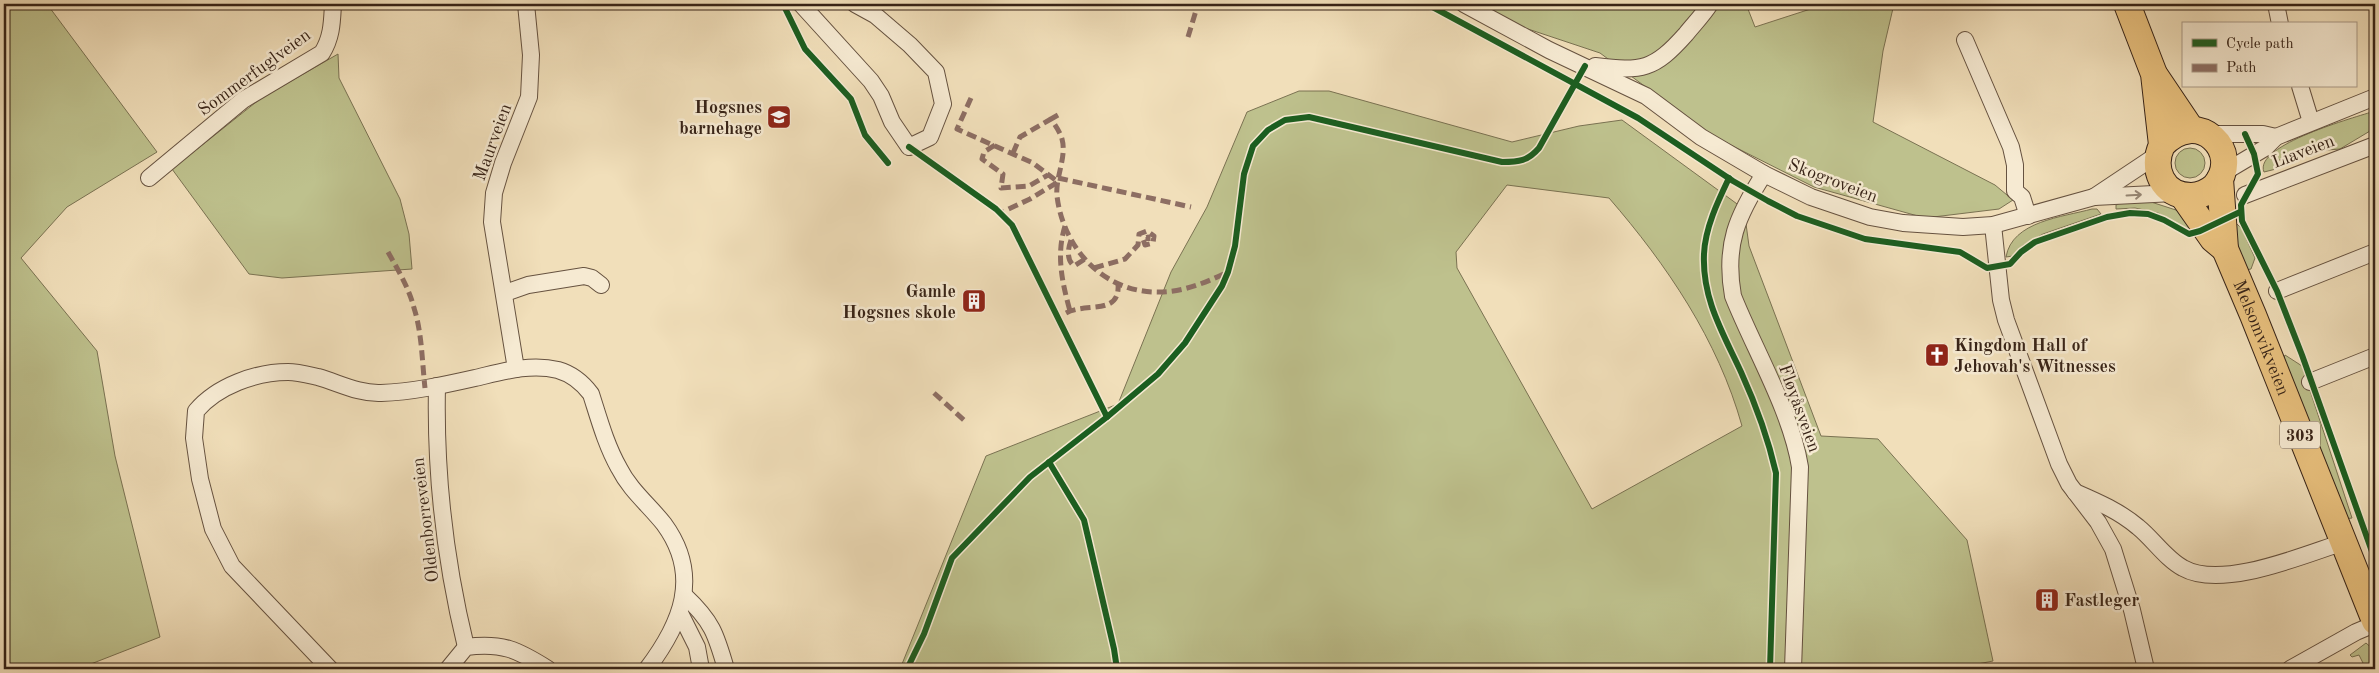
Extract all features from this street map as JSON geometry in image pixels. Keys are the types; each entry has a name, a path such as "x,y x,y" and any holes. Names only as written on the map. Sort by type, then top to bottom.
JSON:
{"main road":[{"name":"Melsomvikveien","path":"2127,4 2154,74 2160,150 2157,166 2159,177 2166,186 2179,194 2213,240 2225,250"},
{"name":"Melsomvikveien","path":"2154,74 2200,132 2216,141 2222,151 2224,162 2221,176 2225,250 2375,623"},
{"path":"2160,150 2175,134 2200,132"},
{"path":"2179,194 2204,194 2213,188 2221,176"}],"street":[{"name":"Sommerfuglveien","path":"150,178 243,100 322,53 329,43 333,4"},
{"name":"Maurveien","path":"516,369 492,222 494,193 502,163 529,96 531,55 526,4"},
{"path":"801,4 871,81 881,96 892,122 909,147 930,138 943,104 936,72 910,45 874,15 855,4"},
{"name":"Skogroveien","path":"1464,4 1549,50 1646,96 1701,137 1764,174 1812,197 1870,218 1962,227 1993,225 2094,197 2179,194"},
{"path":"1585,66 1624,70 1654,64 1668,53 1710,4"},
{"path":"2276,4 2280,22"},
{"path":"1965,40 2011,147 2015,165 2015,191 2022,197 2028,216"},
{"path":"2301,88 2311,122"},
{"path":"2221,176 2265,148 2276,136 2375,97"},
{"path":"2200,132 2276,136"},
{"name":"Liaveien","path":"2245,195 2375,145"},
{"name":"Skogroveien","path":"2094,197 2160,150"},
{"name":"Fløyåsveien","path":"1764,174 1744,206 1732,235 1730,276 1733,296 1788,425 1797,449 1800,467 1793,669"},
{"path":"1993,225 2001,300 2006,320 2058,464 2074,491 2098,522 2113,549 2132,610 2146,669"},
{"path":"2277,291 2375,252"},
{"path":"504,294 528,285 584,276 592,278 601,285"},
{"path":"2310,382 2375,356"},
{"path":"330,669 232,566 213,529 200,479 194,438 196,410 214,394 245,380 289,372 318,377 363,392 378,394 437,386 516,369 540,368 557,370 571,375 583,383 591,394 619,468 634,492 671,534 683,562 684,596 680,613 666,644 647,669"},
{"name":"Oldenborreveien","path":"437,386 436,428 441,519 466,648"},
{"path":"2074,491 2108,506 2138,526 2182,568 2202,575 2218,576 2250,572 2344,542"},
{"path":"684,596 704,614 712,626 726,669"},
{"path":"680,613 697,647 702,669"},
{"path":"2290,669 2375,623"},
{"path":"448,669 466,648 487,644 500,645 526,655 548,669"}],"green space":[{"path":"4,4 47,4 157,152 67,207 21,258 97,351 115,456 160,637 78,669 4,669"},
{"path":"1484,4 1746,4 1755,27 1826,4 1894,4 1883,51 1873,122 1995,185 2013,200 1999,209 1925,218 1814,187 1709,134 1600,53 1513,24"},
{"path":"338,54 339,78 400,199 409,234 412,269 282,278 249,274 172,169 260,99"},
{"path":"1299,91 1329,91 1512,142 1579,126 1622,120 1744,209 1749,246 1821,436 1878,439 1967,540 1993,661 1952,669 900,669 986,456 1118,404 1171,272 1207,207 1247,112","holes":["1507,185 1609,198 1651,250 1705,334 1732,394 1742,426 1592,509 1457,268 1456,252"]},
{"path":"2375,111 2375,128 2340,149 2315,151 2276,161 2276,169 2264,172 2265,162 2274,152 2289,142"},
{"path":"2190,148 2196,149 2204,157 2204,169 2196,177 2190,178 2184,177 2176,169 2175,163 2176,157 2184,149"},
{"path":"2148,201 2179,211 2195,228 2185,230 2158,213 2135,208 2116,209 2116,205 2120,203"},
{"path":"2097,209 2101,214 2043,234 2022,246 2013,256 2006,257 2010,245 2018,235 2028,228 2054,218"},
{"path":"2233,223 2236,223 2242,229 2255,258 2251,269 2246,270 2239,255"},
{"path":"2285,355 2302,366 2352,518 2345,519 2283,360"},
{"path":"2366,643 2375,651 2372,669 2366,669 2359,655 2352,657 2350,655"}],"marked path":[{"path":"1188,37 1198,4"},
{"path":"971,98 957,129 1033,163 1058,182 1030,199 1000,213"},
{"path":"1058,115 1051,119 1060,134 1063,146 1057,196 1067,232 1088,263 1102,275 1118,284 1136,290 1155,292 1183,289 1228,272"},
{"path":"1013,153 1020,137 1051,119"},
{"path":"995,145 984,152 982,159 1003,174 1001,188 1029,186 1048,175"},
{"path":"1058,178 1191,207"},
{"path":"1065,226 1061,247 1061,268 1070,311"},
{"path":"1094,268 1125,259 1138,245 1139,234 1147,231 1154,236 1153,243 1145,245 1143,239 1148,237 1148,241"},
{"path":"1071,240 1068,254 1071,263 1074,266 1085,259"},
{"path":"388,252 406,286 417,318 425,388"},
{"path":"1066,313 1108,304 1114,300 1118,283"},
{"path":"934,393 965,421"}],"cycle path":[{"path":"783,4 805,49 851,99 865,135 888,163"},
{"path":"1427,4 1638,118 1733,181 1768,201 1797,216 1865,239 1960,252 1987,268 2010,264 2021,252 2035,242 2107,217 2130,213 2148,214 2164,220 2189,234 2200,231 2240,212"},
{"path":"907,669 924,634 952,558 1030,477 1107,417 1158,374 1185,343 1222,286 1228,272 1235,246 1244,174 1253,146 1268,130 1285,120 1309,117 1502,162 1518,161 1531,156 1539,148 1585,66"},
{"path":"2245,134 2254,154 2258,174 2241,205 2242,221 2277,291 2302,355 2375,560"},
{"path":"909,147 996,209 1012,225 1107,417"},
{"path":"1729,178 1709,225 1705,244 1704,270 1710,301 1757,409 1776,473 1770,669"},
{"path":"1049,462 1084,520 1117,669"}],"place":[{"name":"Hogsnes barnehage","path":"779,117"},
{"name":"Gamle Hogsnes skole","path":"974,301"},
{"name":"Kingdom Hall of Jehovah's Witnesses","path":"1937,355"},
{"name":"Fastleger","path":"2047,600"}]}
